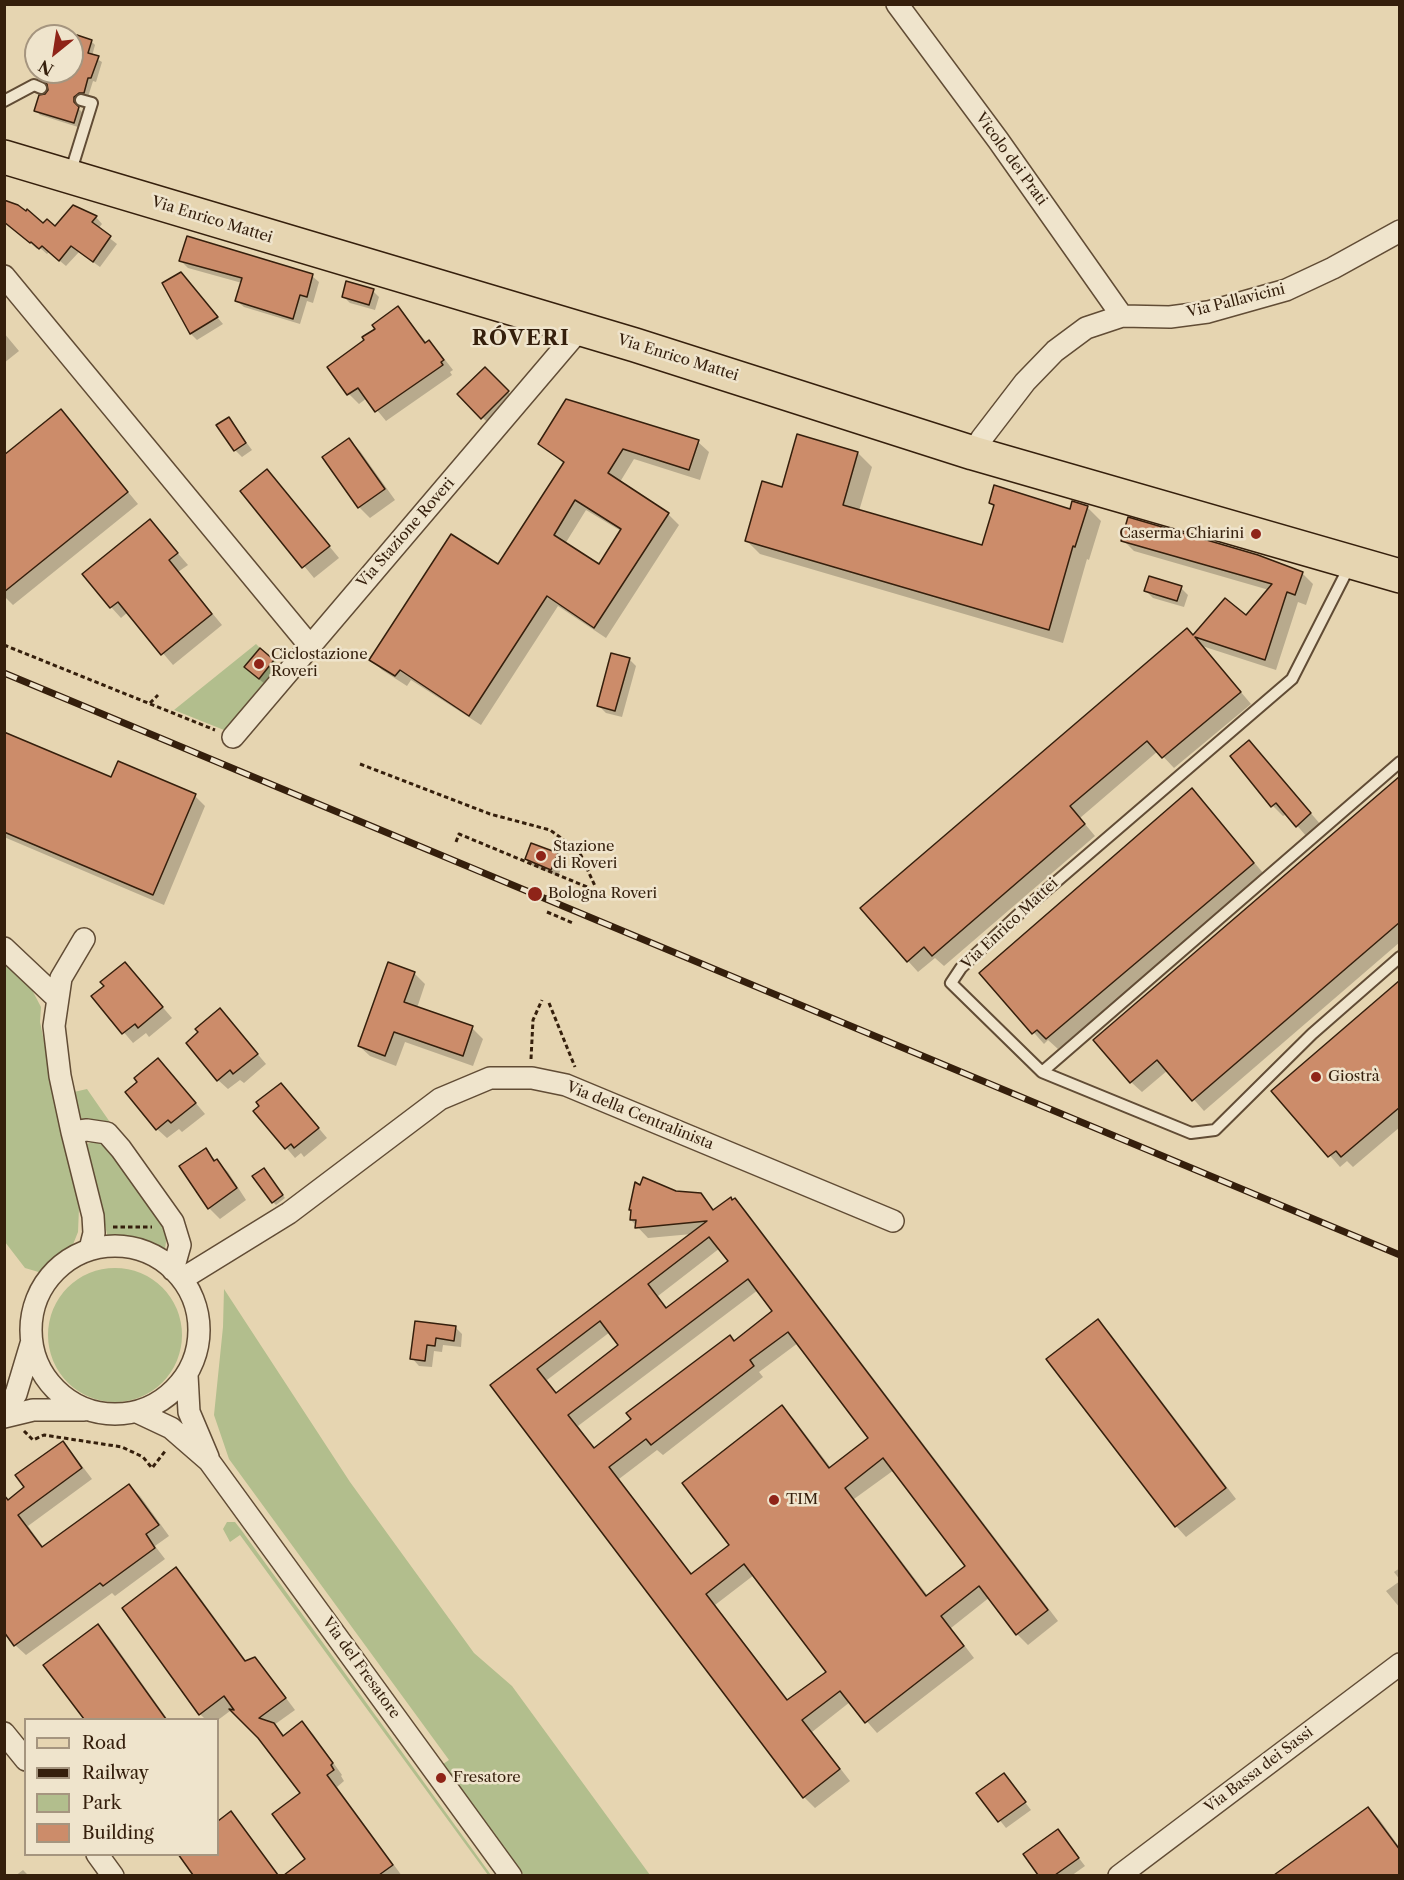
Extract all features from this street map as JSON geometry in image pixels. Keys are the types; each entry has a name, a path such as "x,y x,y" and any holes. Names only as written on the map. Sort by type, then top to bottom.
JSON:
{"main road":[{"name":"Via Enrico Mattei","path":"4,157 752,381 973,453 1400,576"}],"street":[{"name":"Vicolo dei Prati","path":"897,4 998,140 1122,316"},
{"name":"Via Pallavicini","path":"973,453 1025,382 1055,351 1086,328 1122,316 1170,317 1208,312 1286,290 1333,268 1400,231"},
{"path":"4,276 310,646"},
{"name":"Via Stazione Roveri","path":"233,737 580,329"},
{"path":"84,939 61,978 54,1026 60,1076 93,1216 94,1233 90,1249"},
{"path":"4,948 57,998"},
{"name":"Via della Centralinista","path":"177,1274 289,1213 440,1099 489,1078 530,1078 566,1085 893,1221"},
{"path":"72,1132 107,1133 121,1149 172,1222 180,1245 177,1274"},
{"path":"4,1417 33,1410 87,1410 112,1415 137,1412 157,1404 174,1391 187,1375 195,1356 199,1336 198,1316 192,1296 177,1274 150,1254 131,1247 110,1246 90,1249 72,1257 56,1270 43,1286 34,1304 30,1324 31,1344 38,1366 50,1385 67,1400 87,1410"},
{"path":"4,1410 16,1395 31,1344"},
{"name":"Via del Fresatore","path":"187,1375 189,1412 209,1461"},
{"name":"Via del Fresatore","path":"137,1412 171,1428 209,1461 511,1875"},
{"name":"Via Bassa dei Sassi","path":"1119,1875 1400,1664"},
{"path":"4,1732 24,1757"},
{"path":"99,1856 113,1875"}],"lane":[{"path":"4,101 33,85 41,88"},
{"path":"69,177 92,103 81,100"},
{"name":"Via Enrico Mattei","path":"1351,562 1292,679 1021,912 961,968 951,983 1042,1072 1191,1132 1215,1130 1312,1034 1400,957"},
{"path":"1042,1072 1400,762"}],"path":[{"path":"4,645 233,737"},
{"path":"150,703 158,695"},
{"path":"360,764 490,814 550,830 579,851 595,886"},
{"path":"456,842 459,834 587,887"},
{"path":"547,912 573,923"},
{"path":"530,1078 533,1020 542,1000"},
{"path":"549,1003 574,1066 584,1071"},
{"path":"109,1227 153,1227"},
{"path":"23,1431 33,1440 44,1435 122,1447 143,1457 152,1467 171,1444"}],"green space":[{"path":"256,644 260,648 245,668 259,679 274,660 279,665 224,730 174,710"},
{"path":"5,957 31,988 41,1007 40,1022 79,1208 78,1232 72,1247 42,1273 25,1268 5,1242"},
{"path":"87,1089 114,1128 89,1125 80,1117 74,1092"},
{"path":"106,1139 164,1225 167,1235 165,1249 108,1238 87,1151 87,1144"},
{"path":"115,1268 141,1273 163,1287 177,1309 182,1335 177,1361 163,1383 141,1397 115,1402 89,1397 67,1383 53,1361 48,1335 53,1309 67,1287 89,1273"},
{"path":"224,1289 350,1482 474,1653 512,1686 650,1875 524,1875 443,1764 449,1760 229,1459 214,1415 223,1327"},
{"path":"227,1522 235,1522 242,1531 491,1875 488,1875 240,1535 230,1542 223,1529"}],"building":[{"path":"84,37 92,40 88,53 99,56 91,78 88,78 84,93 79,93 74,97 74,102 79,107 74,123 34,111 39,95 45,94 48,90 47,84 84,84"},
{"path":"4,200 26,211 27,209 43,223 47,219 55,226 73,205 97,216 92,222 111,236 93,262 71,246 59,261 42,246 39,249 4,222"},
{"path":"187,236 313,274 307,297 300,295 293,319 235,301 242,278 179,261"},
{"path":"181,272 218,317 190,334 162,283"},
{"path":"346,281 374,289 369,305 342,297"},
{"path":"398,306 425,343 429,340 444,360 441,362 443,365 375,412 358,388 347,395 327,367 364,340 362,337 375,329 372,325"},
{"path":"485,367 509,391 481,419 457,394"},
{"path":"566,399 699,440 689,470 623,449 608,473 669,513 594,628 547,596 469,716 400,670 395,676 369,660 451,534 498,564 564,462 538,444","holes":["575,500 621,529 599,564 554,535"]},
{"path":"61,409 128,492 4,592 4,455"},
{"path":"229,417 246,443 234,451 216,425"},
{"path":"797,434 858,452 843,505 982,545 994,505 989,503 994,485 1070,509 1072,501 1088,506 1075,547 1073,546 1049,630 745,541 762,481 782,487"},
{"path":"349,438 385,489 358,508 322,457"},
{"path":"267,469 330,546 302,568 240,491"},
{"path":"1128,517 1258,555 1303,572 1295,595 1287,592 1265,660 1195,637 1241,692 1162,758 1147,741 1070,806 1085,824 932,956 924,947 907,962 860,908 1187,628 1193,635 1225,598 1246,615 1272,584 1121,541"},
{"path":"150,519 178,553 169,560 212,614 161,655 118,602 110,608 82,574"},
{"path":"1149,576 1182,586 1177,601 1144,591"},
{"name":"Ciclostazione Roveri","path":"260,648 274,660 259,679 244,667"},
{"path":"611,653 630,658 615,711 597,706"},
{"path":"4,732 111,777 118,761 196,794 153,895 4,832"},
{"path":"1249,740 1311,813 1296,827 1276,803 1271,807 1230,756"},
{"path":"1400,776 1400,922 1192,1101 1157,1060 1130,1083 1093,1040"},
{"path":"1192,788 1254,863 1046,1039 1037,1030 1032,1034 979,973"},
{"name":"Stazione di Roveri","path":"531,843 558,853 551,870 525,859"},
{"path":"125,962 163,1007 138,1028 135,1024 122,1034 91,996 104,986 100,982"},
{"path":"388,962 415,972 404,1002 473,1026 463,1056 394,1032 385,1056 358,1046"},
{"path":"1400,980 1400,1107 1341,1157 1336,1151 1328,1157 1271,1091"},
{"path":"220,1008 258,1054 233,1074 230,1070 217,1081 186,1043 198,1032 195,1029"},
{"path":"158,1058 196,1103 171,1123 168,1120 156,1130 125,1092 137,1082 134,1078"},
{"path":"281,1083 319,1128 294,1148 291,1144 285,1149 253,1111 259,1106 256,1102"},
{"path":"206,1148 214,1161 217,1159 237,1188 208,1209 179,1166"},
{"path":"264,1168 283,1195 272,1203 252,1176"},
{"path":"643,1177 676,1191 701,1193 713,1210 731,1197 732,1200 735,1198 1048,1610 1016,1635 979,1586 941,1616 964,1646 865,1723 840,1691 802,1720 840,1769 803,1798 490,1385 707,1221 635,1228 636,1220 630,1220 631,1210 629,1210 635,1182 640,1185","holes":["709,1237 728,1261 666,1308 648,1284","748,1279 772,1311 734,1341 730,1335 626,1413 631,1419 594,1448 568,1415","600,1321 618,1345 556,1393 537,1369","788,1332 868,1438 829,1468 782,1405 682,1483 729,1545 691,1574 609,1467 646,1439 651,1445 754,1366 750,1360","883,1458 965,1566 926,1596 845,1488","744,1564 826,1672 787,1700 706,1594"]},
{"path":"1098,1319 1226,1488 1175,1527 1046,1359"},
{"path":"415,1321 456,1326 454,1341 436,1338 435,1346 427,1345 425,1361 410,1359"},
{"path":"63,1441 82,1468 18,1515 42,1547 129,1484 159,1525 146,1534 155,1548 103,1586 100,1583 14,1646 4,1632 4,1495 8,1500 24,1487 15,1475"},
{"path":"176,1567 245,1661 255,1657 286,1698 259,1718 274,1723 283,1736 302,1721 333,1763 331,1765 334,1770 327,1775 393,1865 379,1875 284,1875 305,1859 272,1814 300,1793 258,1738 229,1709 234,1710 224,1696 199,1715 122,1608"},
{"path":"98,1624 165,1718 83,1718 43,1665"},
{"path":"1004,1773 1026,1802 998,1822 976,1793"},
{"path":"1368,1807 1400,1850 1400,1875 1274,1875"},
{"path":"231,1811 278,1875 193,1875 179,1856 219,1856 219,1820"},
{"path":"1058,1829 1079,1858 1055,1875 1038,1875 1023,1854"}],"railway":[{"path":"4,673 1400,1255"}],"place":[{"name":"Caserma Chiarini","path":"1256,534"},
{"name":"Ciclostazione Roveri","path":"259,664"},
{"name":"Stazione di Roveri","path":"541,856"},
{"name":"Bologna Roveri","path":"535,894"},
{"name":"Giostrà","path":"1316,1077"},
{"name":"TIM","path":"774,1500"},
{"name":"Fresatore","path":"441,1778"}],"district":[{"name":"RÓVERI","path":"521,339"}]}
